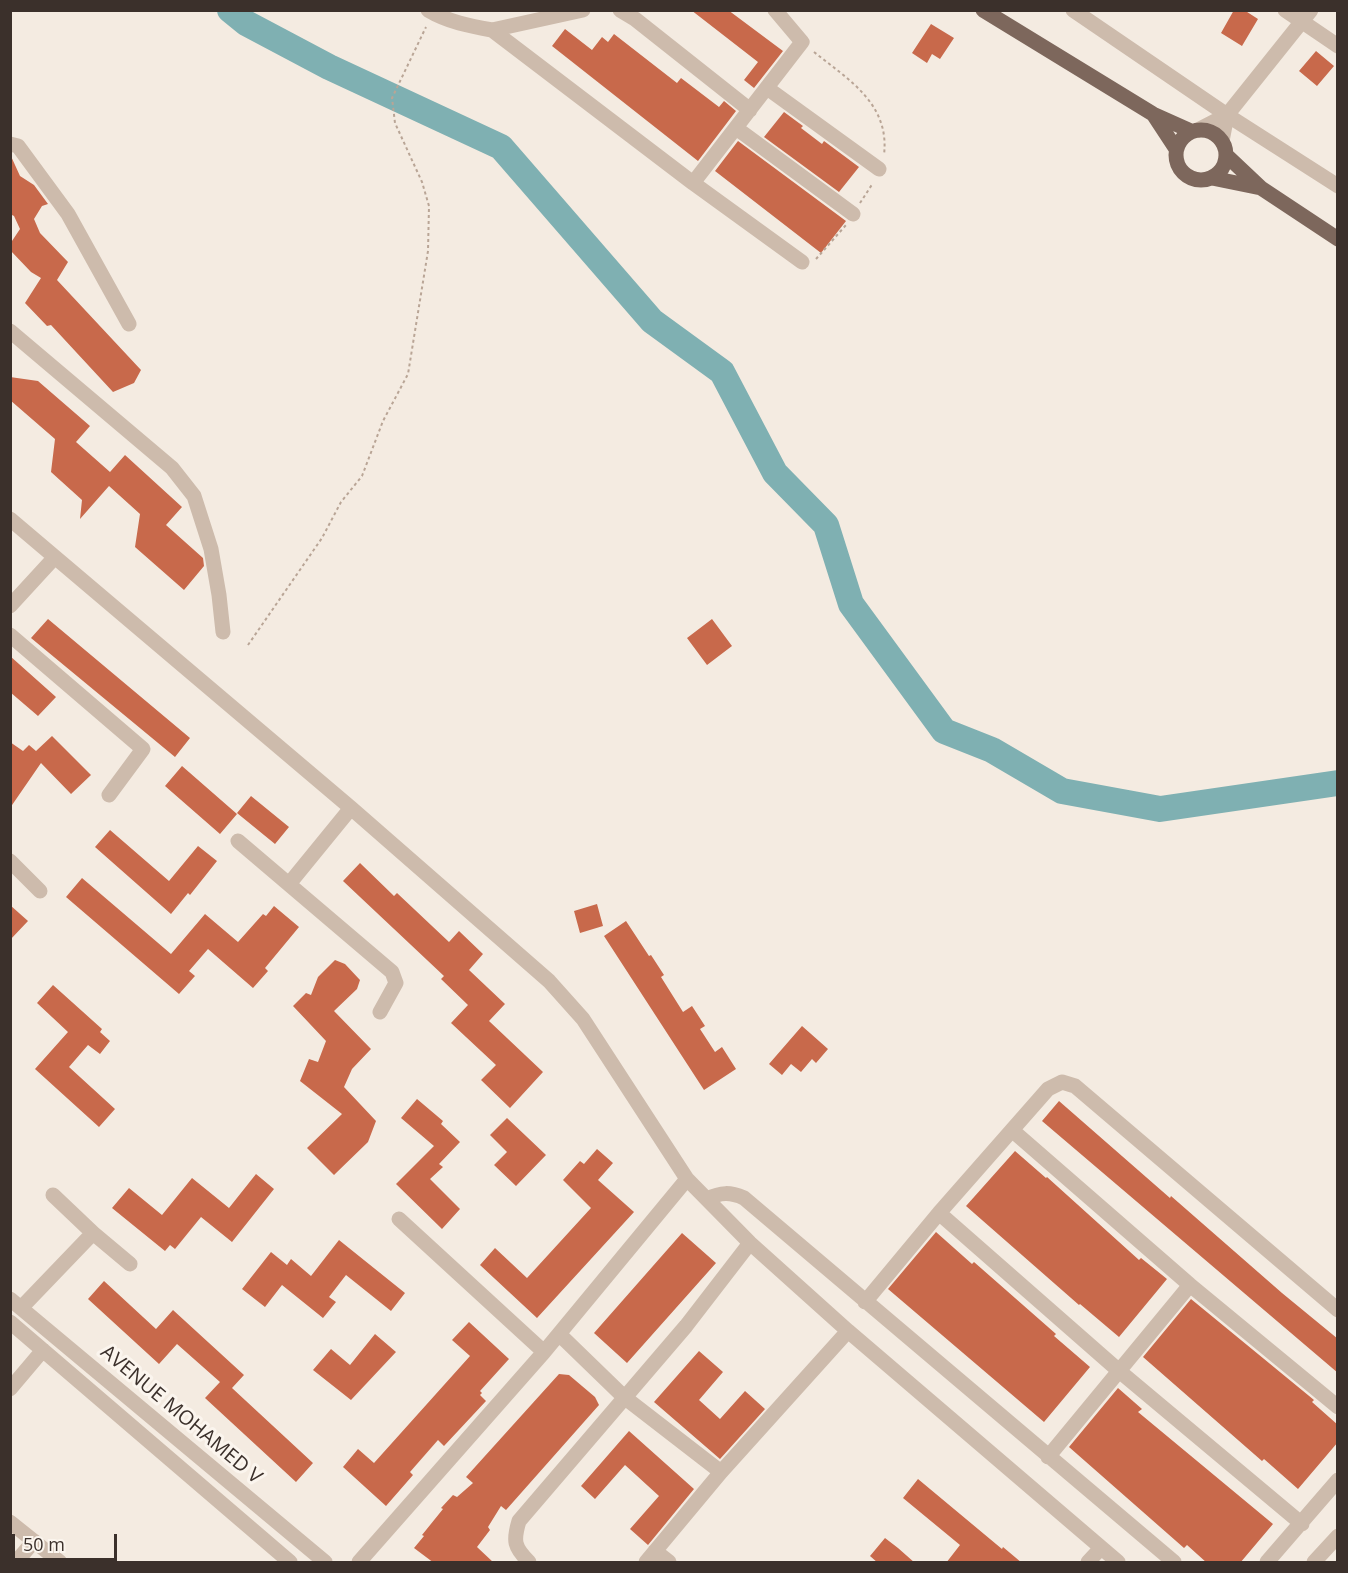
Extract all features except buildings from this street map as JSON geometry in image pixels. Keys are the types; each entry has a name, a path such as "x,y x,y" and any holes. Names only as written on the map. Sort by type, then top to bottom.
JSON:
{"main road":[{"path":"982,10 1153,114 1194,131 1212,132 1261,188 1338,239"},
{"path":"1153,114 1176,149"},
{"path":"1194,131 1181,138 1176,149 1179,168 1185,175 1193,179 1212,178 1261,188"},
{"path":"1212,178 1224,164 1224,148"}],"street":[{"path":"492,30 518,17 583,10"},
{"path":"620,10 635,19 750,110"},
{"path":"693,183 802,42 775,10"},
{"path":"1073,10 1227,115 1338,186"},
{"path":"1285,10 1306,16 1338,46"},
{"path":"431,12 467,26 492,30 693,183 802,262"},
{"path":"1194,131 1227,115 1306,16"},
{"path":"767,88 879,169"},
{"path":"1224,148 1227,115"},
{"path":"736,128 853,214"},
{"path":"10,144 18,146 68,214 129,324"},
{"path":"10,331 172,468 194,496 211,549 223,632"},
{"path":"10,519 351,808 549,981 584,1019 687,1179 750,1243 848,1331 1118,1563"},
{"path":"10,606 55,557"},
{"path":"10,635 142,749 109,795"},
{"path":"289,884 351,808"},
{"path":"238,841 392,972 396,983 380,1012"},
{"path":"10,861 40,891"},
{"path":"865,1302 1048,1089 1062,1082 1075,1086 1338,1310"},
{"path":"1013,1131 1190,1285 1338,1407"},
{"path":"359,1563 544,1352 687,1179"},
{"path":"707,1199 724,1193 744,1198 1174,1563"},
{"path":"53,1195 130,1264"},
{"path":"939,1214 1118,1370 1302,1524"},
{"path":"399,1219 544,1352"},
{"path":"16,1303 93,1233"},
{"path":"529,1563 515,1544 515,1533 519,1521 686,1326 750,1243"},
{"path":"1047,1457 1190,1285"},
{"name":"AVENUE MOHAMED V","path":"16,1303 324,1563"},
{"name":"AVENUE MOHAMED V","path":"10,1322 290,1563"},
{"path":"669,1563 651,1557 721,1472 848,1331"},
{"path":"559,1334 624,1397 721,1472"},
{"path":"10,1389 43,1350"},
{"path":"1267,1563 1338,1480"},
{"path":"10,1522 60,1563"},
{"path":"16,1563 34,1541"},
{"path":"1314,1563 1334,1546"},
{"path":"1088,1563 1101,1548"}],"path":[{"path":"248,645 322,538 340,501 362,476 383,421 408,374 428,250 429,206 422,183 395,123 392,98 431,12"}],"waterway":[{"path":"230,10 246,23 329,67 501,147 652,321 722,372 775,473 826,525 851,604 944,731 992,750 1062,791 1160,809 1338,783"}]}
